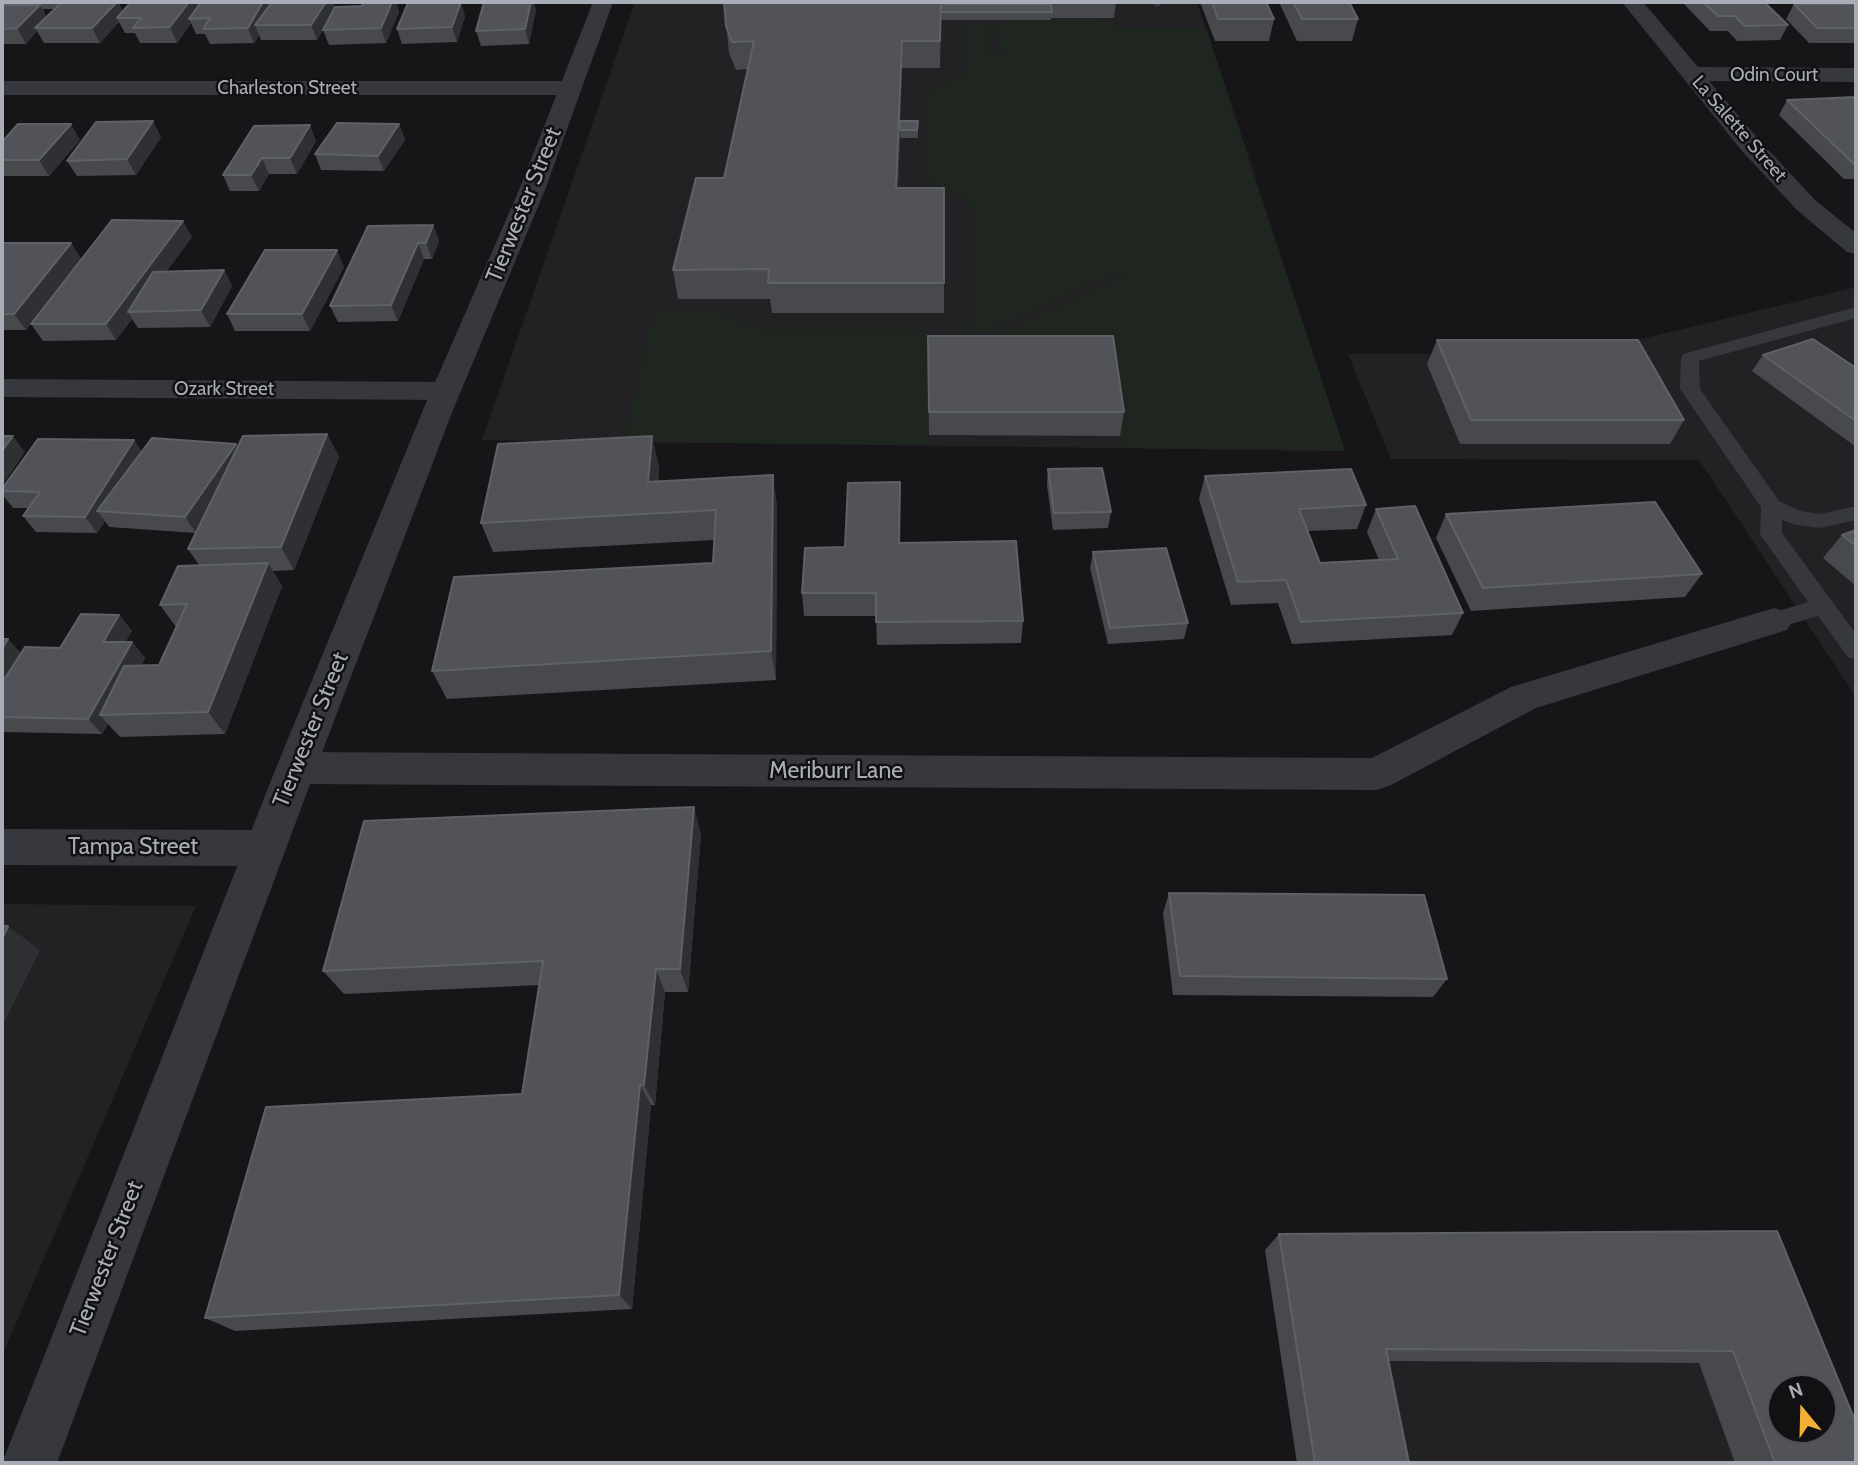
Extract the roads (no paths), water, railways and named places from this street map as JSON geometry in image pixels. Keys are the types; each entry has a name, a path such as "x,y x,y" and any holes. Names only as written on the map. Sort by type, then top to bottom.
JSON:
{"street":[{"name":"Tierwester Street","path":"29,1463 296,768 446,391 532,190 603,2"},
{"name":"La Salette Street","path":"1632,2 1751,146 1806,205 1856,246"},
{"name":"Odin Court","path":"1692,74 1856,75"},
{"name":"Charleston Street","path":"2,88 571,88"},
{"name":"Ozark Street","path":"2,388 446,391"},
{"name":"Meriburr Lane","path":"296,768 1377,774 1524,697 1774,621"},
{"name":"Tampa Street","path":"2,846 265,848"}],"lane":[{"path":"1839,517 1796,518 1772,506 1690,389 1690,358 1856,312"},
{"path":"1772,506 1771,534 1856,651"},
{"path":"1774,621 1823,606"}]}
